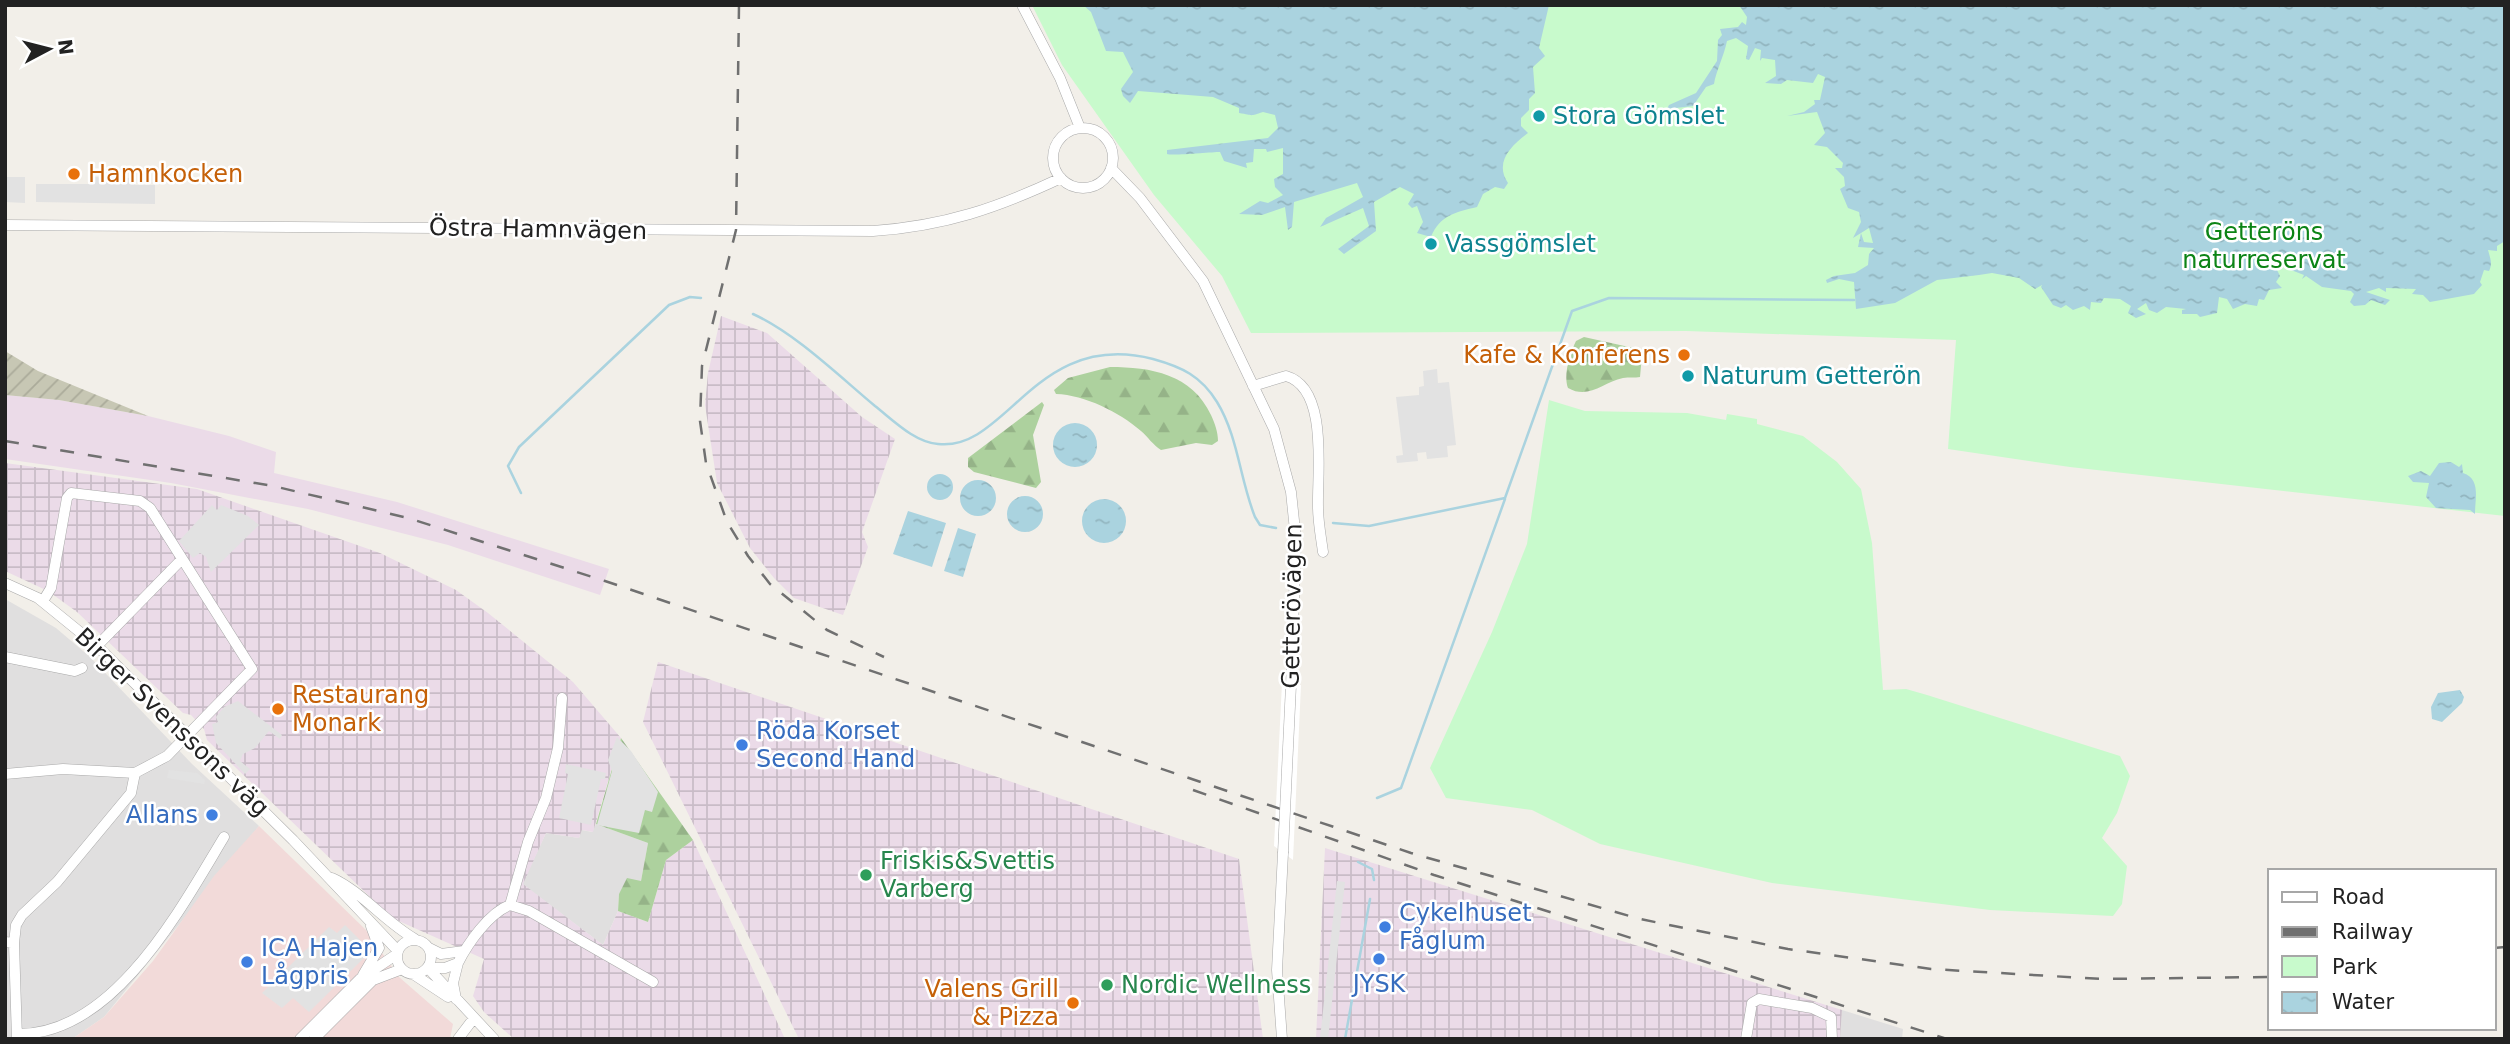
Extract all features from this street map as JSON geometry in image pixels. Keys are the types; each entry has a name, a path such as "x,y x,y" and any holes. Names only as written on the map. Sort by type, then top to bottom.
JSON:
{"street":[{"path":"1022,5 1060,78 1080,128"},
{"path":"1080,128 1093,130 1108,142 1112,155 1111,168 1103,179 1086,188 1072,186 1061,178 1054,167 1055,147 1062,136 1080,128"},
{"name":"Getterövägen","path":"1111,168 1140,198 1203,281 1280,447 1294,517 1296,567 1278,970 1282,1039"},
{"name":"Östra Hamnvägen","path":"5,225 873,231 954,220 995,208 1061,178"},
{"path":"1253,386 1269,379 1292,378 1304,386 1312,405 1317,437 1318,512 1323,552"},
{"path":"5,774 63,769 135,773 157,763 188,736 252,669 146,503 71,493 67,498 51,589 43,601"},
{"path":"97,646 182,559"},
{"name":"Birger Svenssons väg","path":"5,583 43,601 97,646 328,876 397,953 402,969"},
{"path":"5,657 75,671 82,668"},
{"path":"458,1003 453,983 464,951 495,914 510,905 528,842 546,798 558,748 562,698"},
{"path":"135,773 131,793 57,883 22,915 16,925 10,942 18,1036 33,1034 80,1018 106,1000 167,928 224,837"},
{"name":"Birger Svenssons väg","path":"328,876 345,885 382,918 429,948"},
{"path":"510,905 529,911 653,982"},
{"path":"360,979 379,948 376,934 365,917"},
{"path":"300,1039 360,979 397,953 404,943 415,939"},
{"path":"429,948 441,954 464,951"},
{"path":"428,968 432,960 429,948"},
{"path":"413,974 428,968 445,968 458,963"},
{"path":"428,968 494,1039"},
{"path":"314,1039 373,980 402,969 458,1003"},
{"path":"1746,1039 1752,1003 1759,999 1822,1010 1831,1017 1832,1039"},
{"name":"Getterövägen","path":"1280,1011 1287,1039"},
{"path":"458,1039 474,1018"}],"shaded area":[{"path":"5,177 25,177 25,203 5,202"},
{"path":"89,177 135,178 135,185 155,185 155,204 36,202 36,184 89,184"},
{"path":"721,316 767,333 862,417 895,439 862,532 868,547 843,615 794,598 774,578 750,548 717,483 705,405 708,373"},
{"path":"5,351 38,371 148,416 59,400 5,395"},
{"path":"1437,369 1438,383 1449,382 1456,445 1447,446 1448,457 1427,459 1426,452 1417,453 1418,461 1397,463 1396,456 1403,455 1396,397 1419,395 1419,387 1424,386 1423,371"},
{"path":"5,395 59,400 148,416 229,436 276,452 274,473 397,502 609,569 600,595 448,545 308,509 171,483 5,459"},
{"path":"5,463 197,489 380,553 456,590 488,613 573,682 621,738 593,832 582,830 579,838 546,833 523,884 603,945 618,911 648,922 666,860 693,840 785,1039 514,1039 484,1012 473,996 484,959 392,918 207,740 204,729 191,715 183,713 77,612 48,591 5,571"},
{"path":"212,505 217,510 221,505 248,516 259,525 211,572 206,557 200,553 193,558 179,541"},
{"path":"5,599 56,628 90,657 192,764 259,826 104,1017 72,1039 5,1039"},
{"path":"658,662 1239,859 1263,1039 799,1039 643,722"},
{"path":"238,701 282,735 280,739 269,731 255,748 243,754 240,761 250,769 245,774 216,743 212,724 218,722 216,717 224,707"},
{"path":"617,737 631,751 658,792 652,812 645,810 639,833 597,825 612,771 608,760"},
{"path":"566,764 606,773 605,779 601,779 591,825 559,818 568,774 565,773"},
{"path":"169,770 197,773 205,780 204,784 167,778"},
{"path":"596,824 648,843 641,881 619,894 618,911 603,945 522,884 546,833 579,838 582,830 592,832"},
{"path":"259,826 366,930 399,977 453,1024 450,1039 72,1039 104,1017 153,961 214,876"},
{"path":"1325,848 1842,1010 1840,1039 1316,1039"},
{"path":"1337,881 1345,882 1328,1039 1320,1039"},
{"path":"345,925 363,943 359,950 366,956 309,1012 293,998 282,1008 262,993 329,927 337,933"},
{"path":"1842,1010 1903,1029 1902,1039 1840,1039"}],"green space":[{"name":"Getteröns naturreservat","path":"1032,5 2505,5 2505,516 2070,467 1948,449 1956,340 1686,331 1251,333 1222,276 1154,195 1062,65"},
{"path":"1584,337 1638,349 1642,355 1640,377 1623,378 1583,392 1568,388 1566,377 1570,358 1576,341"},
{"path":"1110,367 1155,371 1182,382 1203,401 1214,422 1218,441 1212,445 1196,443 1161,450 1141,431 1112,411 1090,401 1056,394 1054,390 1068,378"},
{"path":"1549,400 1585,411 1687,413 1726,420 1727,414 1757,419 1757,424 1803,436 1837,462 1861,489 1872,543 1883,690 1906,689 2120,756 2130,776 2117,813 2102,838 2127,866 2122,904 2113,916 1990,910 1772,883 1600,844 1532,810 1446,798 1430,768 1492,632 1527,544"},
{"path":"1042,402 1044,405 1033,435 1041,482 1036,488 974,472 968,467 968,458"},
{"path":"621,738 693,840 666,860 648,922 618,911 619,894 627,878 641,881 648,843 596,824"}],"water":[{"path":"1083,5 1549,5 1539,48 1545,56 1533,67 1535,93 1529,99 1529,110 1521,118 1521,126 1528,133 1506,155 1503,168 1508,183 1504,189 1495,187 1483,194 1477,207 1444,219 1431,237 1417,233 1423,222 1417,206 1412,208 1408,204 1414,194 1400,187 1374,202 1376,231 1344,254 1338,249 1369,226 1363,208 1320,227 1326,218 1363,197 1357,183 1294,202 1292,227 1288,230 1285,207 1262,215 1239,214 1260,201 1268,203 1283,195 1275,187 1274,179 1283,174 1283,148 1267,152 1266,149 1254,149 1253,162 1246,163 1247,168 1224,161 1220,152 1167,154 1167,150 1268,138 1278,128 1275,115 1263,112 1251,115 1239,113 1239,108 1213,97 1138,91 1130,103 1123,96 1121,89 1133,72 1123,52 1106,51 1091,12"},
{"path":"1739,5 2505,5 2505,241 2497,246 2497,251 2488,250 2490,268 2489,271 2484,270 2480,282 2482,285 2474,294 2430,302 2423,295 2412,294 2416,289 2386,288 2386,292 2379,288 2366,292 2390,300 2385,305 2371,300 2365,305 2354,306 2350,302 2354,294 2351,291 2322,287 2306,276 2302,279 2304,275 2291,270 2291,266 2276,268 2280,276 2276,282 2282,288 2269,290 2264,300 2259,299 2257,306 2245,304 2233,309 2227,299 2219,297 2217,313 2200,317 2197,314 2182,314 2182,310 2186,309 2166,307 2157,313 2149,310 2146,303 2137,309 2146,314 2136,318 2128,313 2131,306 2120,299 2104,298 2101,303 2091,302 2090,310 2084,306 2073,310 2066,305 2061,308 2053,305 2042,285 2035,289 2019,278 1992,273 1937,280 1895,303 1856,309 1854,282 1839,279 1827,283 1826,280 1855,273 1868,265 1869,254 1874,248 1858,247 1861,233 1853,238 1861,222 1859,212 1848,208 1840,189 1845,186 1844,177 1835,168 1842,168 1843,163 1827,147 1814,145 1825,133 1817,112 1787,116 1804,112 1815,104 1814,100 1820,100 1825,77 1818,74 1813,83 1787,80 1781,84 1765,83 1776,76 1775,60 1762,58 1760,61 1761,50 1755,48 1749,60 1746,59 1748,46 1736,38 1727,41 1714,84 1706,87 1693,106 1667,109 1669,105 1696,93 1717,61 1718,40 1722,35 1720,29 1738,27 1742,22 1746,25 1747,17","holes":["1869,228 1873,243 1864,242 1861,233"]},
{"path":"1075,423 1090,430 1097,445 1090,460 1075,467 1060,460 1053,445 1060,430"},
{"path":"2451,462 2459,467 2462,464 2463,473 2475,484 2475,514 2470,510 2436,508 2426,497 2429,483 2413,482 2408,476 2421,471 2430,476 2439,463"},
{"path":"940,474 949,478 953,487 949,496 940,500 931,496 927,487 931,478"},
{"path":"978,480 991,485 996,498 991,511 978,516 965,511 960,498 965,485"},
{"path":"1025,496 1038,501 1043,514 1038,527 1025,532 1012,527 1007,514 1012,501"},
{"path":"1104,499 1119,506 1126,521 1119,536 1104,543 1089,536 1082,521 1089,506"},
{"path":"908,511 946,523 932,567 893,554"},
{"path":"958,528 976,534 963,577 944,571"},
{"path":"2460,690 2464,697 2462,703 2442,722 2432,719 2431,707 2438,693"}],"pier":[{"path":"1282,683 1301,685 1293,860 1274,846"}],"waterway":[{"path":"521,493 508,466 519,447 669,305 690,297 701,298"},
{"path":"1333,523 1369,526 1505,498 1572,311 1609,298 1854,300"},
{"path":"753,314 801,344 904,430 938,444 962,441 984,430 1051,375 1079,361 1113,354 1153,359 1173,365 1197,379 1217,402 1230,429 1255,517 1260,525 1276,528"},
{"path":"1377,798 1401,788 1505,499"},
{"path":"1358,862 1372,869 1374,880"},
{"path":"1345,1039 1370,899"}],"railway":[{"path":"739,5 736,230 702,366 700,421 706,463 727,522 748,556 770,584 827,630 884,657"},
{"path":"5,441 273,486 408,518 605,581 1411,853 1640,919 1788,949 1931,969 2102,979 2268,977"},
{"path":"1193,790 1434,875 1947,1039"},
{"path":"2496,948 2505,947"}],"place":[{"name":"Stora Gömslet","path":"1539,116"},
{"name":"Hamnkocken","path":"74,174"},
{"name":"Vassgömslet","path":"1431,244"},
{"name":"Kafe & Konferens","path":"1684,355"},
{"name":"Naturum Getterön","path":"1688,376"},
{"name":"Restaurang Monark","path":"278,709"},
{"name":"Röda Korset Second Hand","path":"742,745"},
{"name":"Allans","path":"212,815"},
{"name":"Friskis&Svettis Varberg","path":"866,875"},
{"name":"Cykelhuset Fåglum","path":"1385,927"},
{"name":"JYSK","path":"1379,959"},
{"name":"ICA Hajen Lågpris","path":"247,962"},
{"name":"Nordic Wellness","path":"1107,985"},
{"name":"Valens Grill & Pizza","path":"1073,1003"}]}
